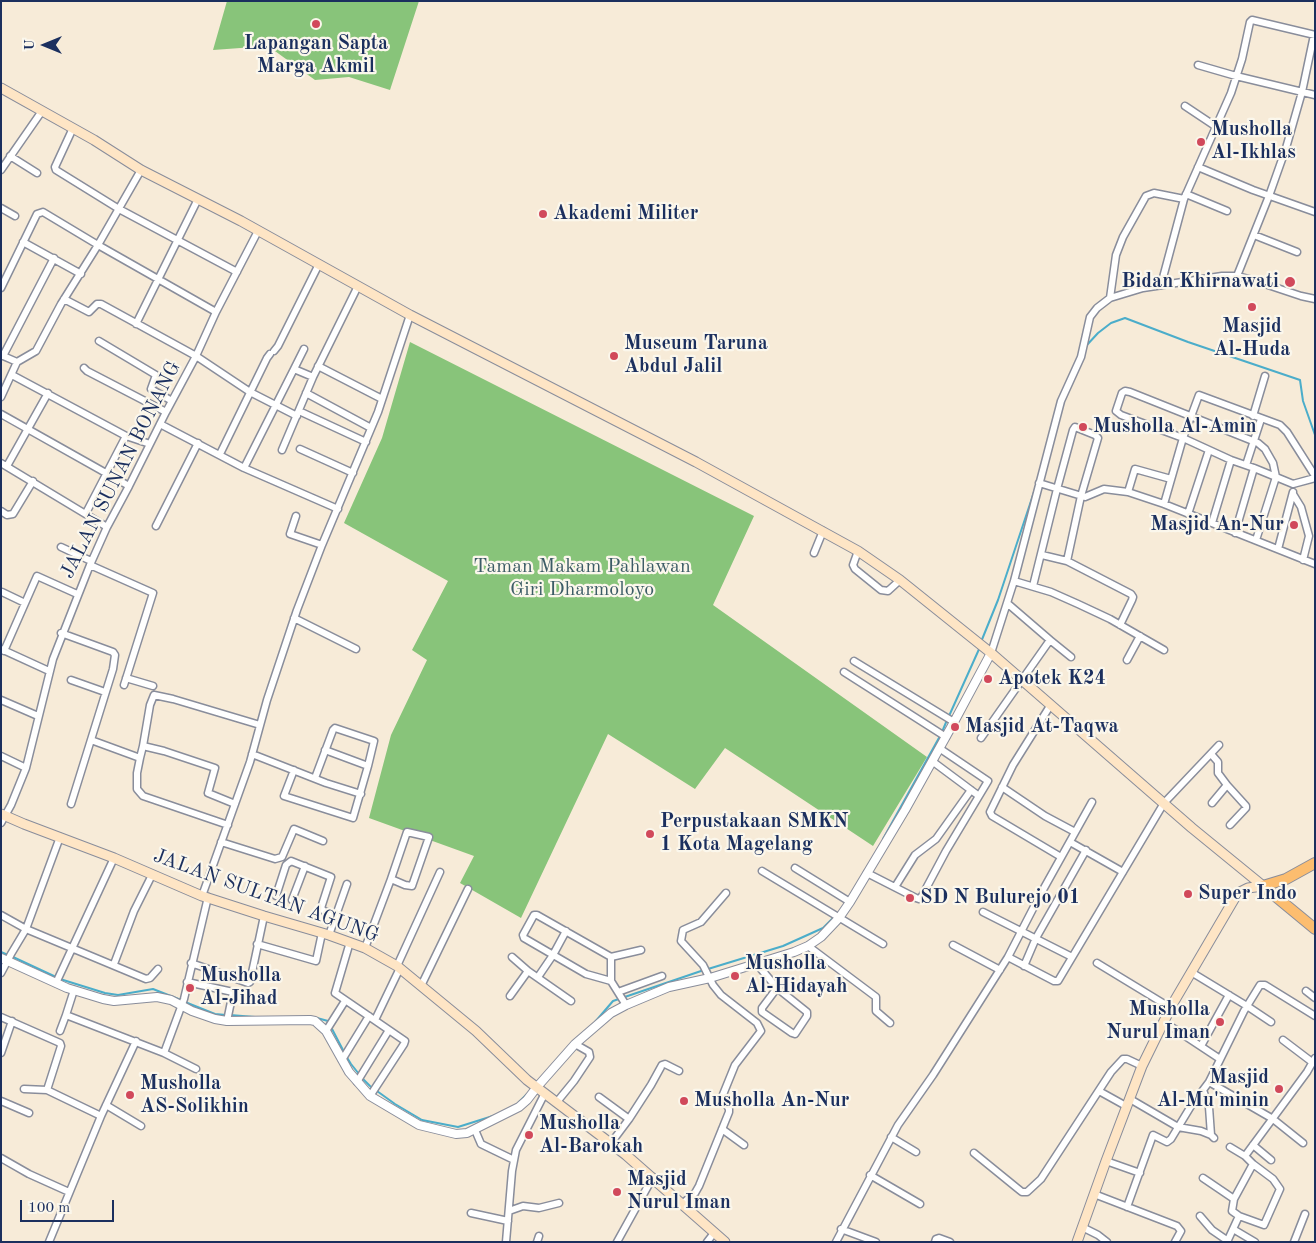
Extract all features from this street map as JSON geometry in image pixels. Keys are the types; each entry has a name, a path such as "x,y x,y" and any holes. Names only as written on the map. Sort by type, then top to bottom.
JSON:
{"main road":[{"path":"1,88 73,128 142,170 319,264 410,315 696,462 858,551 900,580 986,650 1020,681 1315,930"},
{"name":"JALAN SULTAN AGUNG","path":"3,818 114,858 205,897 350,942 399,967 476,1031 556,1103 611,1143 653,1177 725,1242"},
{"path":"1077,1242 1142,1066 1170,1008 1236,896 1245,889 1286,880 1315,863"}],"street":[{"path":"1160,285 1185,196 1230,92 1251,21 1314,35 1302,92 1286,148 1237,276"},
{"path":"1198,65 1315,95"},
{"path":"1185,106 1215,126"},
{"path":"1,170 42,111"},
{"path":"73,128 55,167 56,170 119,209 237,272"},
{"path":"1,155 38,173"},
{"path":"1198,167 1269,196 1315,212"},
{"path":"1,398 17,362 36,351 64,299 81,274 142,170"},
{"path":"1110,298 1116,255 1123,237 1146,196 1154,193 1185,196 1227,211"},
{"path":"136,324 198,199"},
{"path":"1,208 15,216"},
{"path":"1,288 37,214 41,212 216,312"},
{"name":"JALAN SUNAN BONANG","path":"3,818 26,768 49,671 90,563 106,527 196,356 216,312 258,231"},
{"path":"1254,235 1297,252"},
{"path":"23,242 81,274"},
{"path":"17,362 2,356 54,258"},
{"path":"220,454 250,392 272,352 278,346 319,264"},
{"path":"622,999 669,987 708,973 756,964 808,946 820,937 846,899 867,873 940,748 943,735 986,650 1007,603 1061,402 1083,350 1090,317 1097,308 1110,298 1143,288 1210,277 1237,276 1315,299"},
{"path":"282,450 318,366 358,286"},
{"path":"64,299 89,312 100,303 196,356 250,392 366,442"},
{"path":"164,1053 183,1003 205,897 221,842 252,754 267,700 294,618 322,545 366,442 410,315"},
{"path":"99,342 156,375 151,389 172,401"},
{"path":"244,468 304,349"},
{"path":"318,366 382,400"},
{"path":"84,368 166,412"},
{"path":"294,369 313,377"},
{"path":"12,375 126,436 150,444"},
{"path":"1253,416 1265,376"},
{"path":"1164,504 1183,438 1191,417 1199,395 1284,427 1315,477 1294,484 1276,477 1254,468 1231,460 1183,438 1118,413 1116,409 1123,392 1127,391 1191,417 1254,441 1265,449 1273,463 1276,477 1256,540"},
{"path":"48,393 28,429 4,464 106,527"},
{"path":"306,393 371,428"},
{"path":"1,414 129,486"},
{"path":"1246,465 1261,419"},
{"path":"160,424 244,468 338,509"},
{"path":"1033,586 1073,430 1076,428 1098,438 1067,561"},
{"path":"86,513 126,436"},
{"path":"156,526 198,443"},
{"path":"300,449 353,473"},
{"path":"1188,514 1209,450"},
{"path":"1212,523 1231,460"},
{"path":"1128,492 1134,471 1137,468 1171,479"},
{"path":"1235,532 1254,468"},
{"path":"1,511 13,514 33,481"},
{"path":"1039,483 1086,497 1104,490 1128,492 1164,504 1315,564"},
{"path":"1278,549 1294,484"},
{"path":"1293,494 1302,507 1312,537 1303,560"},
{"path":"296,516 290,534 322,545"},
{"path":"814,552 823,531"},
{"path":"61,547 153,593 125,681 153,686"},
{"path":"858,551 854,568 881,590 888,591 900,580"},
{"path":"1042,555 1067,561 1128,591 1133,596 1120,625"},
{"path":"49,671 3,650 38,576 77,594"},
{"path":"1014,581 1033,586 1078,604 1164,650"},
{"path":"2,592 25,603"},
{"path":"1007,603 1071,657"},
{"path":"294,618 356,649"},
{"path":"62,633 114,653 113,669 71,804"},
{"path":"1127,660 1140,636"},
{"path":"981,738 1050,640"},
{"path":"854,661 950,720"},
{"path":"844,672 943,735"},
{"path":"71,680 105,692"},
{"path":"228,825 143,796 137,789 137,773 150,705 154,695 260,725"},
{"path":"1,700 38,716"},
{"path":"1050,706 1012,765 990,811 992,816 1061,857"},
{"path":"294,770 284,796 351,818 354,817 374,741 339,728 333,730 315,778"},
{"path":"91,740 140,758"},
{"path":"1008,957 1057,982 1164,803 1219,745"},
{"path":"143,746 215,768 208,793 235,804"},
{"path":"867,873 916,898 920,898 988,780 940,748"},
{"path":"325,750 368,766"},
{"path":"252,754 361,794"},
{"path":"1211,754 1218,762 1218,773 1246,806 1230,825"},
{"path":"1,756 26,768"},
{"path":"932,761 979,796"},
{"path":"1212,803 1227,785"},
{"path":"1002,787 1045,816 1075,832"},
{"path":"895,887 915,855 936,839 971,790"},
{"path":"836,1242 841,1229 898,1125 933,1075 1008,957 1092,802"},
{"path":"221,842 275,859 282,857 294,829 323,841"},
{"path":"365,948 407,832 429,838 412,886 391,880"},
{"path":"1,973 7,958 26,929 60,837"},
{"path":"1070,842 1123,872"},
{"path":"1024,966 1036,938 1086,850"},
{"path":"58,980 114,858"},
{"path":"276,896 288,862 305,866 331,876 321,908 336,914"},
{"path":"292,900 305,866"},
{"path":"795,868 846,899"},
{"path":"762,871 883,944"},
{"path":"342,1060 372,1018 399,967 440,872"},
{"path":"114,964 134,911 152,875"},
{"path":"257,944 316,961 347,884"},
{"path":"421,986 468,889"},
{"path":"682,1204 695,1193 699,1186 730,1110 722,1099 735,1065 760,1032 757,1023 721,996 708,973 681,941 685,928 701,922 726,893"},
{"path":"983,912 1072,957"},
{"path":"611,981 586,974 524,938 524,933 535,914 611,957 640,950"},
{"path":"1,916 26,929 148,979 158,969"},
{"path":"191,963 248,983 250,982 264,916"},
{"path":"538,977 566,931"},
{"path":"350,942 335,991 345,1001 404,1039 405,1042 370,1096"},
{"path":"953,945 1000,970"},
{"path":"808,946 876,997 876,1011 890,1023"},
{"path":"512,957 528,971 571,1000"},
{"path":"611,957 611,981 622,999"},
{"path":"7,958 58,980 74,990 114,1001 157,996 183,1003 215,1019 227,1021 310,1020 320,1025 326,1031 356,1082 370,1096 396,1113 426,1128 461,1135 475,1130 519,1107 527,1100 532,1083 611,1013 622,999 662,976"},
{"path":"1097,963 1170,1008"},
{"path":"756,964 777,988 807,1012 807,1016 795,1034 762,1012 762,1008 777,988"},
{"path":"510,996 528,971"},
{"path":"1191,972 1271,1022"},
{"path":"187,982 233,992 227,1021"},
{"path":"1127,1207 1153,1135 1168,1142 1171,1139 1209,1082 1247,1006 1260,985 1262,984 1315,1016"},
{"path":"60,1031 74,990"},
{"path":"1306,992 1315,998"},
{"path":"1201,1046 1229,995"},
{"path":"326,1031 345,1001"},
{"path":"66,1015 136,1041 196,1069"},
{"path":"1,1017 60,1043 61,1046 47,1090"},
{"path":"1,1053 12,1021"},
{"path":"1164,1022 1220,1059"},
{"path":"356,1082 389,1030"},
{"path":"1245,1156 1314,1060 1283,1040"},
{"path":"49,1242 101,1116 136,1041"},
{"path":"556,1103 590,1057 589,1052 576,1044"},
{"path":"974,1153 1022,1192 1027,1192 1041,1179 1111,1072 1123,1059 1142,1066"},
{"path":"611,1143 629,1119 662,1065 665,1064 679,1071"},
{"path":"1209,1082 1273,1119 1303,1143"},
{"path":"24,1089 47,1090 101,1116"},
{"path":"1099,1091 1128,1102 1178,1127 1194,1128 1212,1137 1209,1107 1204,1090"},
{"path":"506,1242 516,1150 545,1093"},
{"path":"599,1097 629,1119"},
{"path":"1,1101 29,1113"},
{"path":"106,1105 141,1126"},
{"path":"722,1129 744,1145"},
{"path":"475,1130 481,1144 514,1160"},
{"path":"891,1137 916,1152"},
{"path":"1253,1145 1271,1160"},
{"path":"1230,1147 1245,1156 1273,1179 1280,1189 1264,1225 1239,1216 1232,1211 1234,1199 1254,1164"},
{"path":"1,1158 29,1174 69,1192"},
{"path":"1106,1160 1140,1173"},
{"path":"870,1175 920,1204"},
{"path":"617,1242 653,1177"},
{"path":"1203,1178 1234,1199"},
{"path":"1094,1194 1180,1228 1180,1234 1175,1242"},
{"path":"509,1211 522,1206 539,1208 558,1203"},
{"path":"471,1213 508,1221"},
{"path":"1294,1242 1305,1214"},
{"path":"1200,1216 1212,1230 1228,1242 1239,1216"},
{"path":"1082,1227 1107,1242"},
{"path":"841,1229 876,1242"},
{"path":"1233,1229 1255,1242"},
{"path":"707,1242 714,1233"},
{"path":"935,1242 939,1238 950,1242"}],"green space":[{"name":"Lapangan Sapta Marga Akmil","path":"227,1 419,1 390,90 349,77 315,80 268,46 213,50"},
{"name":"Taman Makam Pahlawan Giri Dharmoloyo","path":"410,342 754,516 713,605 927,757 873,846 725,748 695,789 608,734 521,918 460,883 474,856 369,818 391,735 427,660 412,650 448,581 344,523 382,438"}],"waterway":[{"path":"1086,346 1111,323 1125,318 1188,342 1300,380 1303,401 1315,435"},
{"path":"981,642 998,600 1035,489"},
{"path":"949,716 980,647"},
{"path":"942,732 947,720"},
{"path":"883,839 940,736"},
{"path":"708,969 783,946 823,928 834,917"},
{"path":"1,952 8,955"},
{"path":"13,957 56,977"},
{"path":"595,1022 613,1001 704,970"},
{"path":"60,979 105,993 118,995 153,989 181,1000"},
{"path":"185,1002 215,1014 226,1015"},
{"path":"230,1015 255,1017"},
{"path":"317,1018 329,1023"},
{"path":"331,1027 344,1052"},
{"path":"346,1056 359,1074"},
{"path":"362,1078 395,1104 422,1120 458,1127 496,1115"},
{"path":"518,1103 527,1094"}],"place":[{"name":"Lapangan Sapta Marga Akmil","path":"316,24"},
{"name":"Musholla Al-Ikhlas","path":"1201,142"},
{"name":"Akademi Militer","path":"543,214"},
{"name":"Bidan Khirnawati","path":"1290,282"},
{"name":"Masjid Al-Huda","path":"1252,307"},
{"name":"Museum Taruna Abdul Jalil","path":"614,356"},
{"name":"Musholla Al-Amin","path":"1083,427"},
{"name":"Masjid An-Nur","path":"1294,525"},
{"name":"Apotek K24","path":"988,679"},
{"name":"Masjid At-Taqwa","path":"955,727"},
{"name":"Perpustakaan SMKN 1 Kota Magelang","path":"650,834"},
{"name":"Super Indo","path":"1188,894"},
{"name":"SD N Bulurejo 01","path":"910,898"},
{"name":"Musholla Al-Hidayah","path":"735,976"},
{"name":"Musholla Al-Jihad","path":"190,988"},
{"name":"Musholla Nurul Iman","path":"1220,1022"},
{"name":"Masjid Al-Mu'minin","path":"1279,1089"},
{"name":"Musholla AS-Solikhin","path":"130,1095"},
{"name":"Musholla An-Nur","path":"684,1101"},
{"name":"Musholla Al-Barokah","path":"529,1135"},
{"name":"Masjid Nurul Iman","path":"617,1192"}]}
